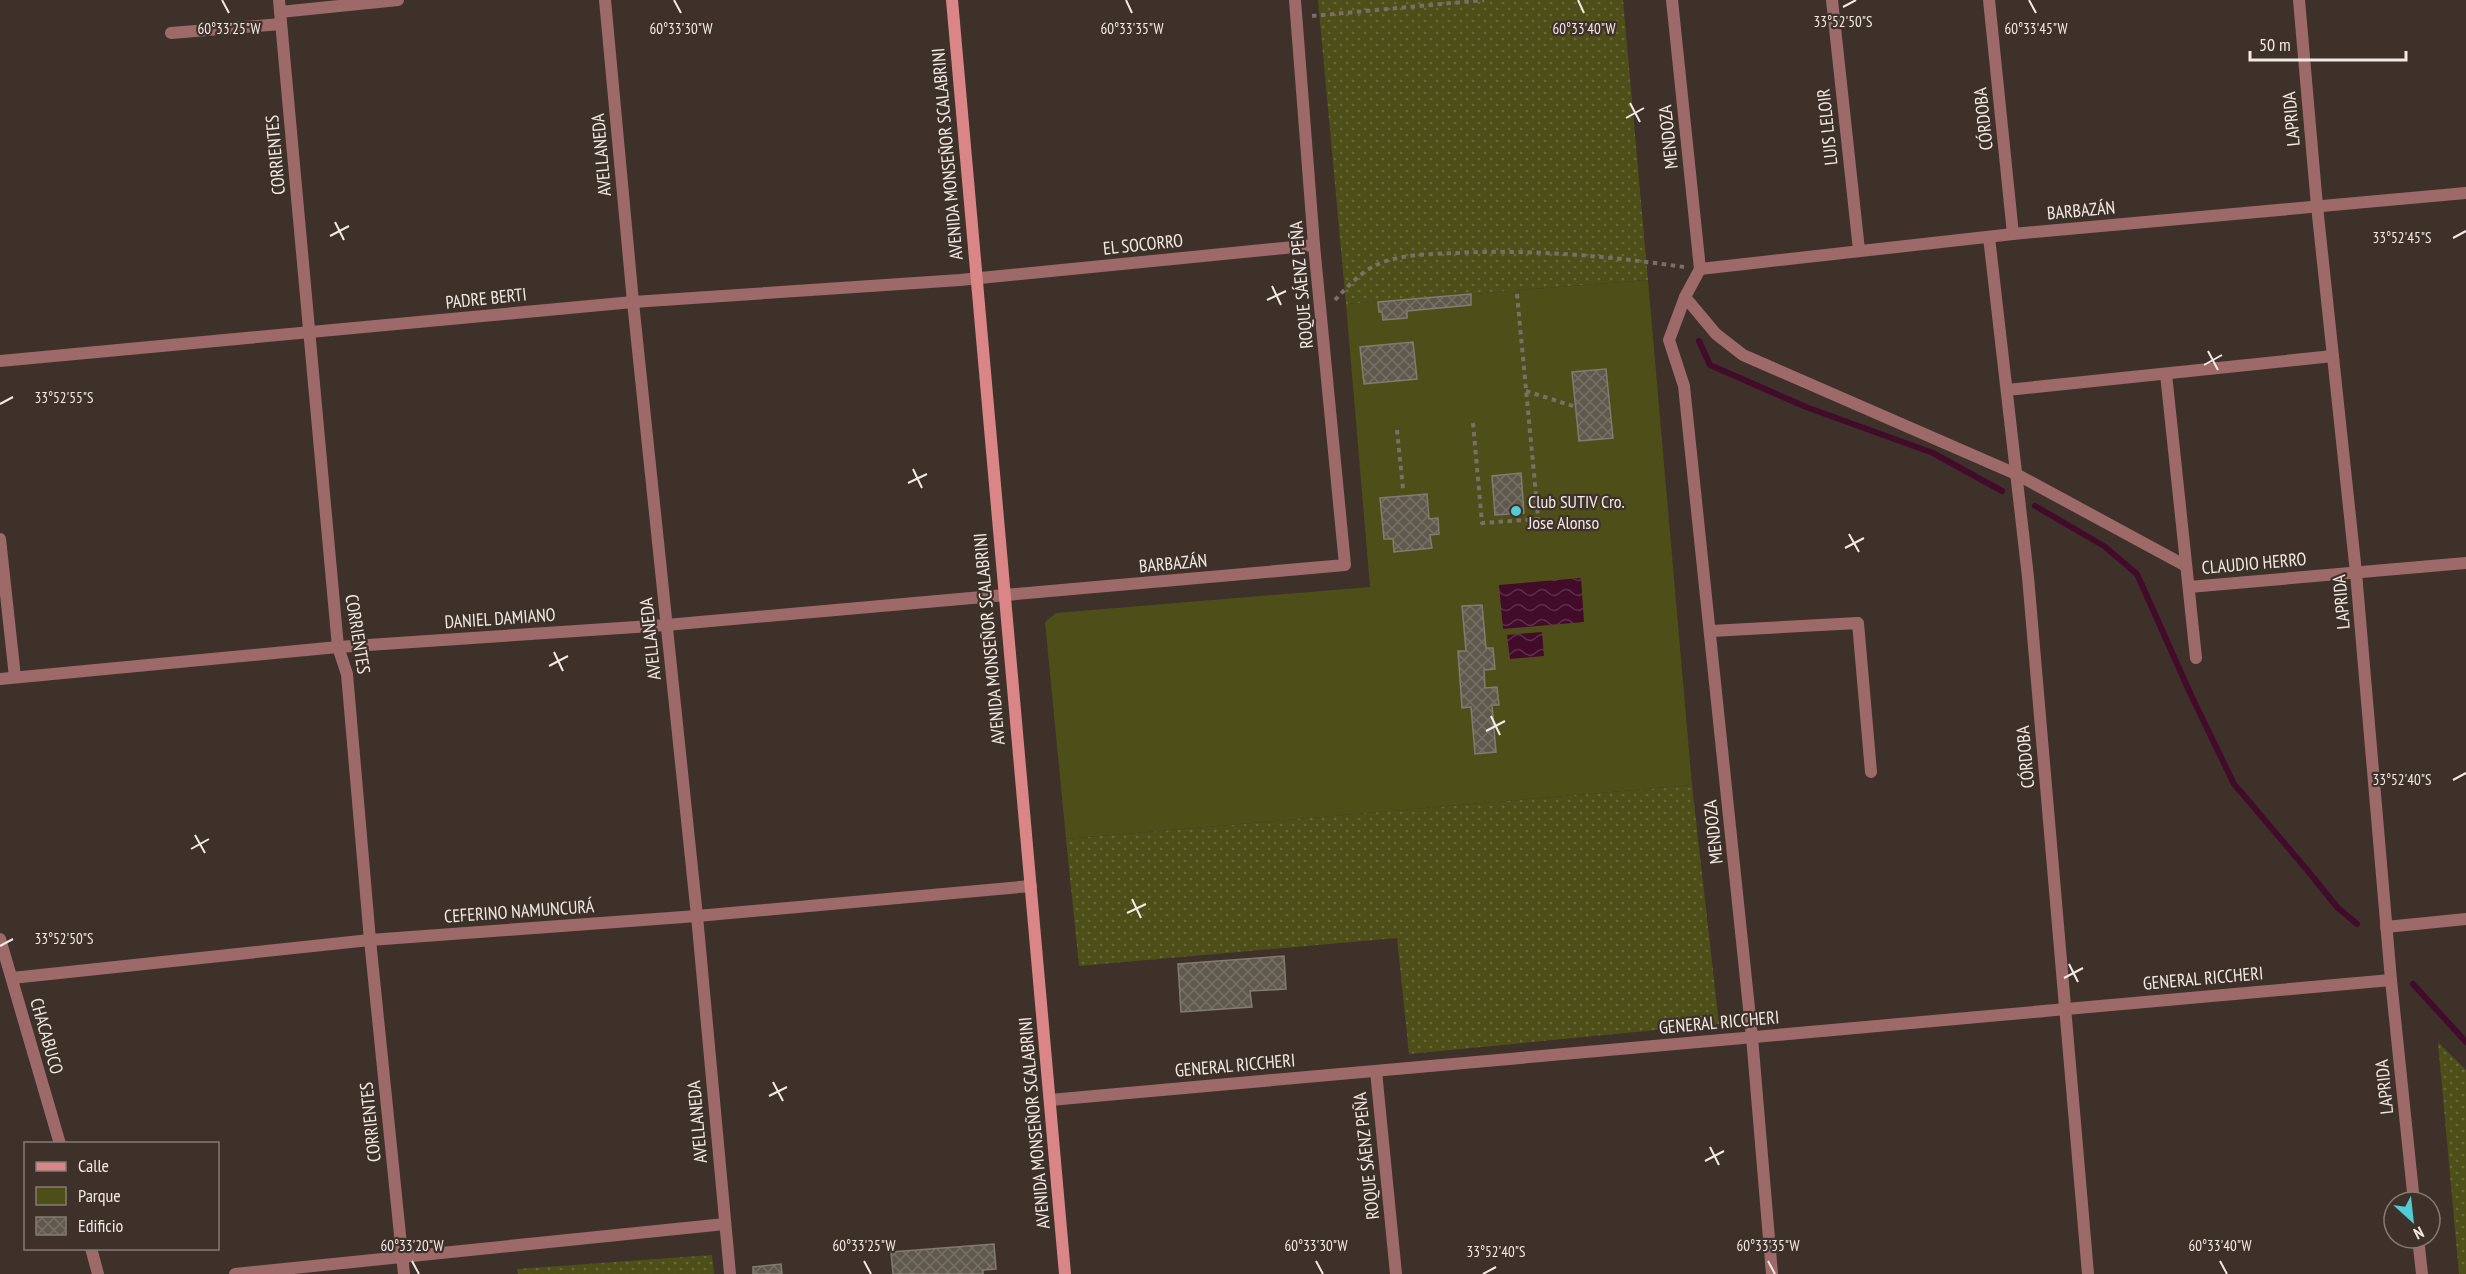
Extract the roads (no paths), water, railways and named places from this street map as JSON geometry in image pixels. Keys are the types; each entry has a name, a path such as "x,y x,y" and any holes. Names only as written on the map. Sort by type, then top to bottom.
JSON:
{"main road":[{"name":"AVENIDA MONSEÑOR SCALABRINI","path":"952,0 1003,596 1065,1274"}],"street":[{"path":"171,33 280,12 398,0"},
{"name":"AVELLANEDA","path":"605,0 633,302 697,916 730,1274"},
{"name":"ROQUE SÁENZ PEÑA","path":"1295,0 1314,245 1345,566"},
{"name":"MENDOZA","path":"1672,0 1700,269 1685,297 1669,340 1684,386 1752,1037 1772,1274"},
{"name":"LUIS LELOIR","path":"1832,0 1858,250"},
{"name":"CÓRDOBA","path":"1989,0 2013,234"},
{"name":"LAPRIDA","path":"2299,0 2317,206 2356,573 2386,927 2413,1190"},
{"name":"CORRIENTES","path":"280,12 338,647 347,674 370,940 404,1274"},
{"name":"BARBAZÁN","path":"1700,269 2013,234 2466,193"},
{"name":"CÓRDOBA","path":"1989,237 2029,588 2088,1274"},
{"name":"EL SOCORRO","path":"975,278 1314,245"},
{"name":"PADRE BERTI","path":"0,361 633,302 975,278"},
{"path":"1685,297 1716,334 1743,356 2016,474 2186,566"},
{"path":"2007,390 2333,356"},
{"path":"2166,374 2196,658"},
{"path":"0,539 15,677"},
{"name":"CLAUDIO HERRO","path":"2189,587 2466,563"},
{"name":"BARBAZÁN","path":"1003,596 1345,566"},
{"name":"DANIEL DAMIANO","path":"0,679 338,647 666,625 1003,596"},
{"path":"1711,631 1858,623 1871,772"},
{"name":"CEFERINO NAMUNCURÁ","path":"12,978 370,940 697,916 1030,886"},
{"path":"2386,927 2466,919"},
{"name":"CHACABUCO","path":"0,939 60,1142"},
{"name":"GENERAL RICCHERI","path":"1050,1100 2391,980"},
{"name":"ROQUE SÁENZ PEÑA","path":"1376,1071 1396,1274"},
{"path":"235,1274 725,1224"},
{"path":"92,1250 98,1274"},
{"path":"2419,1250 2422,1274"}],"water":[{"path":"1581,578 1584,622 1503,629 1499,585"},
{"path":"1542,632 1544,656 1510,659 1507,635"}],"waterway":[{"path":"1699,341 1710,365 1806,407 1933,453 2002,491"},
{"path":"2035,506 2104,546 2137,574 2234,784 2337,907 2357,924"},
{"path":"2413,984 2466,1042"}],"place":[{"name":"Club SUTIV Cro. Jose Alonso","path":"1516,511"}]}
